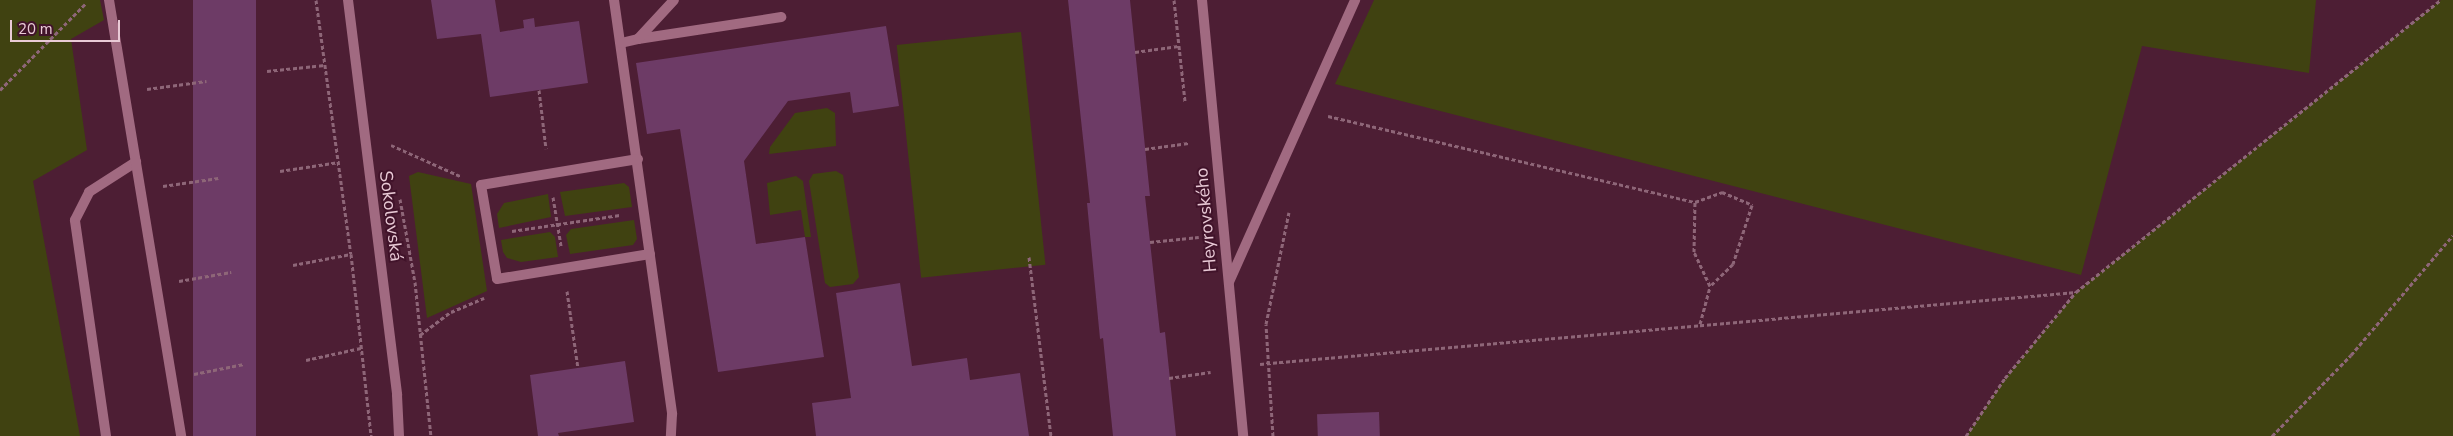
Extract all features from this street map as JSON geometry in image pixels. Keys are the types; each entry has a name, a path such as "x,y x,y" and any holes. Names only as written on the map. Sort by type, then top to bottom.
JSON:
{"street":[{"path":"109,0 181,436"},
{"name":"Sokolovská","path":"348,0 397,395 399,436"},
{"path":"614,0 638,159 672,414 671,436"},
{"path":"638,39 674,0"},
{"name":"Heyrovského","path":"1202,0 1243,436"},
{"path":"1228,283 1355,0"},
{"path":"621,43 781,17"},
{"path":"638,159 481,185 497,279 650,254"},
{"path":"106,436 75,220 88,192 136,162"}],"path":[{"path":"0,90 89,0"},
{"path":"316,0 351,254 371,436"},
{"path":"1966,436 2005,378 2076,292 2441,0"},
{"path":"1135,52 1179,46"},
{"path":"267,71 326,65"},
{"path":"124,92 206,81"},
{"path":"539,90 549,174 558,224 578,368"},
{"path":"1306,108 1328,116 1695,202 1722,192 1752,205 1733,264 1710,286 1700,324"},
{"path":"1145,149 1189,143"},
{"path":"390,145 481,185"},
{"path":"280,171 339,162"},
{"path":"140,190 218,178"},
{"path":"1695,202 1694,252 1710,286"},
{"path":"1273,436 1266,324 1290,208"},
{"path":"490,234 645,211"},
{"path":"2272,436 2351,355 2453,235"},
{"path":"1150,242 1199,237"},
{"path":"293,265 351,254"},
{"path":"1029,257 1051,436"},
{"path":"156,284 231,272"},
{"path":"420,335 452,312 489,296 497,279"},
{"path":"1236,364 1268,364 2076,292"},
{"path":"306,360 361,348"},
{"path":"171,378 244,364"},
{"path":"1170,378 1211,372"}],"shaded area":[{"path":"0,0 100,0 104,20 71,39 87,150 33,181 80,436 0,436"},
{"path":"1374,0 2316,0 2309,73 2142,46 2081,275 1335,84"},
{"path":"2441,0 2453,0 2453,436 1966,436 2005,378 2076,292"},
{"path":"1021,32 1045,265 921,278 897,45"},
{"path":"827,108 835,113 836,146 769,154 770,147 795,113"},
{"path":"836,171 843,175 859,277 853,284 830,287 825,283 809,181 813,174"},
{"path":"418,172 471,184 487,291 427,318 409,176"},
{"path":"796,176 803,181 811,237 805,237 801,210 770,215 767,183"},
{"path":"624,183 629,187 632,207 565,216 560,192"},
{"path":"548,194 551,217 499,228 497,214 504,203"},
{"path":"634,220 637,239 633,245 570,254 566,235 571,229"},
{"path":"550,232 555,237 558,257 521,262 507,258 503,252 501,240"}],"building":[{"path":"193,0 256,0 256,436 193,436"},
{"path":"431,0 495,0 500,32 524,28 523,20 534,18 535,27 579,21 588,83 490,97 481,34 437,39"},
{"path":"1068,0 1130,0 1150,196 1145,196 1160,333 1165,332 1176,436 1113,436 1103,338 1100,339 1087,203 1090,203"},
{"path":"886,26 899,106 853,113 850,92 788,101 744,161 756,244 805,237 824,357 718,372 680,129 647,134 636,63"},
{"path":"900,283 912,366 967,358 970,380 1020,373 1029,436 816,436 812,403 851,398 836,293"},
{"path":"625,361 634,422 558,433 559,436 538,436 530,375"},
{"path":"1379,412 1380,436 1318,436 1317,414"}]}
